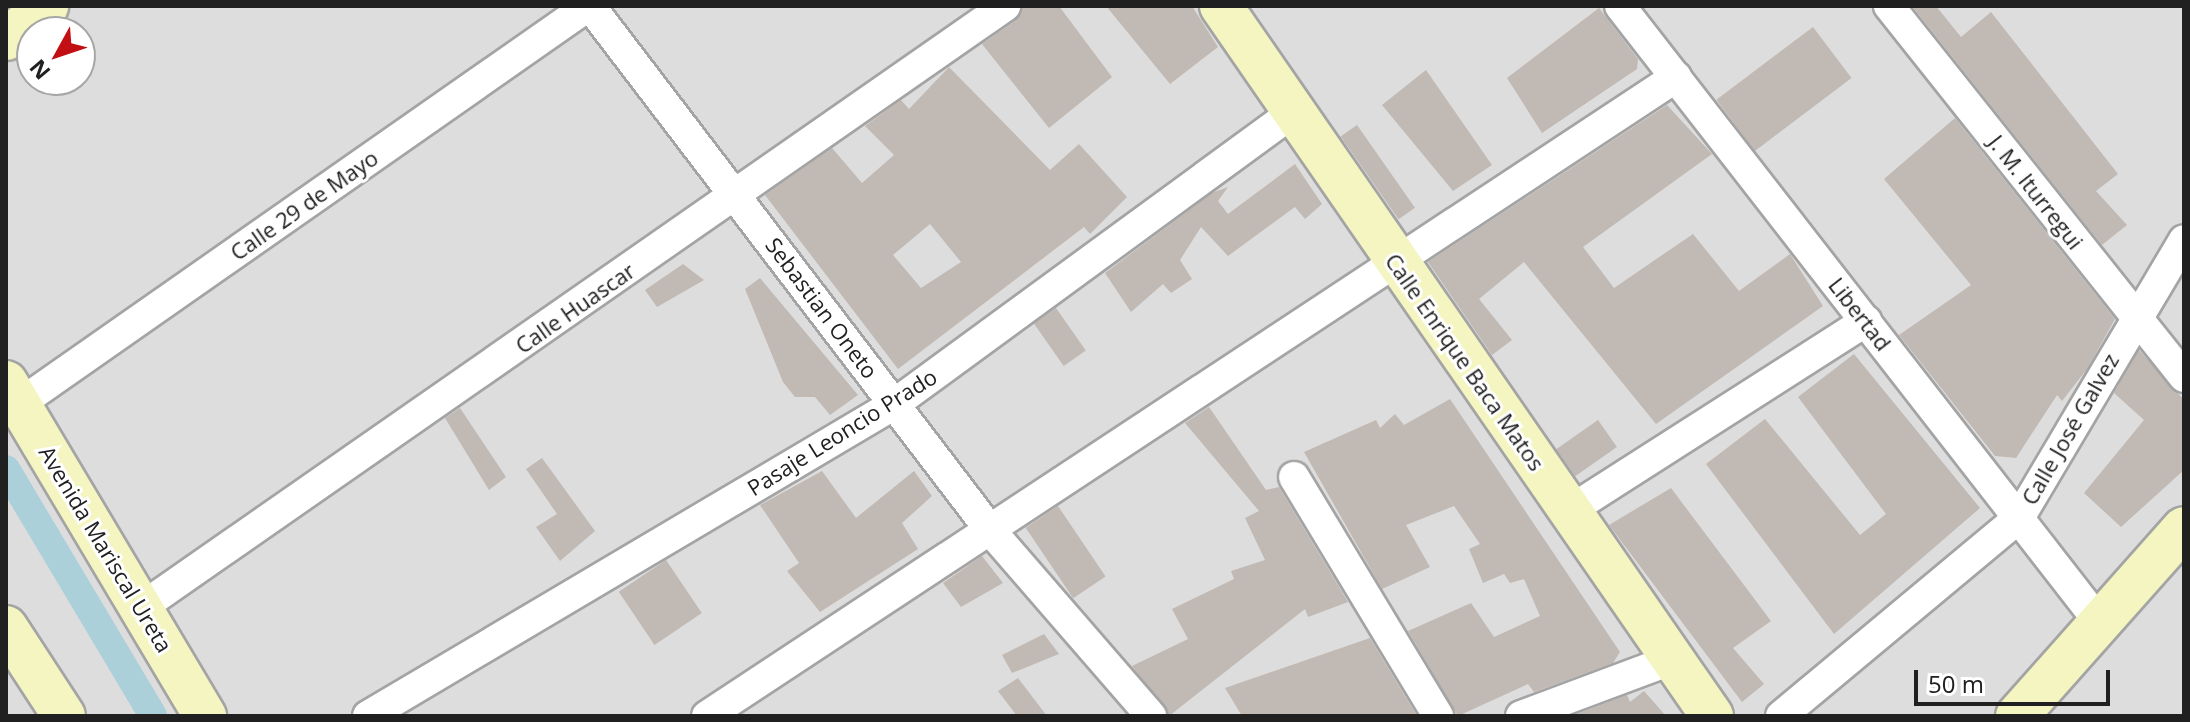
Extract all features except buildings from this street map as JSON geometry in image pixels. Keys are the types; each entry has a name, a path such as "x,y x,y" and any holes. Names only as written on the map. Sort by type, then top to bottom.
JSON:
{"street":[{"path":"6,39 47,6"},
{"name":"Sebastian Oneto","path":"589,6 736,194 990,530 1151,716"},
{"name":"Calle 29 de Mayo","path":"13,393 589,6"},
{"name":"Calle Huascar","path":"142,607 1005,6"},
{"name":"Calle Enrique Baca Matos","path":"1221,6 1395,262 1712,716"},
{"name":"Libertad","path":"1620,6 2100,623"},
{"name":"J. M. Iturregui","path":"1889,6 2184,377"},
{"path":"719,713 990,530 1676,77"},
{"name":"Pasaje Leoncio Prado","path":"368,716 893,405 1293,112"},
{"name":"Calle José Galvez","path":"1781,716 2019,518 2134,315 2184,240"},
{"path":"1569,511 1866,321"},
{"name":"Avenida Mariscal Ureta","path":"13,393 205,716"},
{"path":"1294,477 1438,716"},
{"path":"2017,716 2184,528"},
{"path":"6,627 64,716"},
{"path":"1521,716 1671,660"}],"shaded area":[{"path":"6,6 2184,6 2184,716 6,716"}],"waterway":[{"path":"6,469 153,716"}]}
